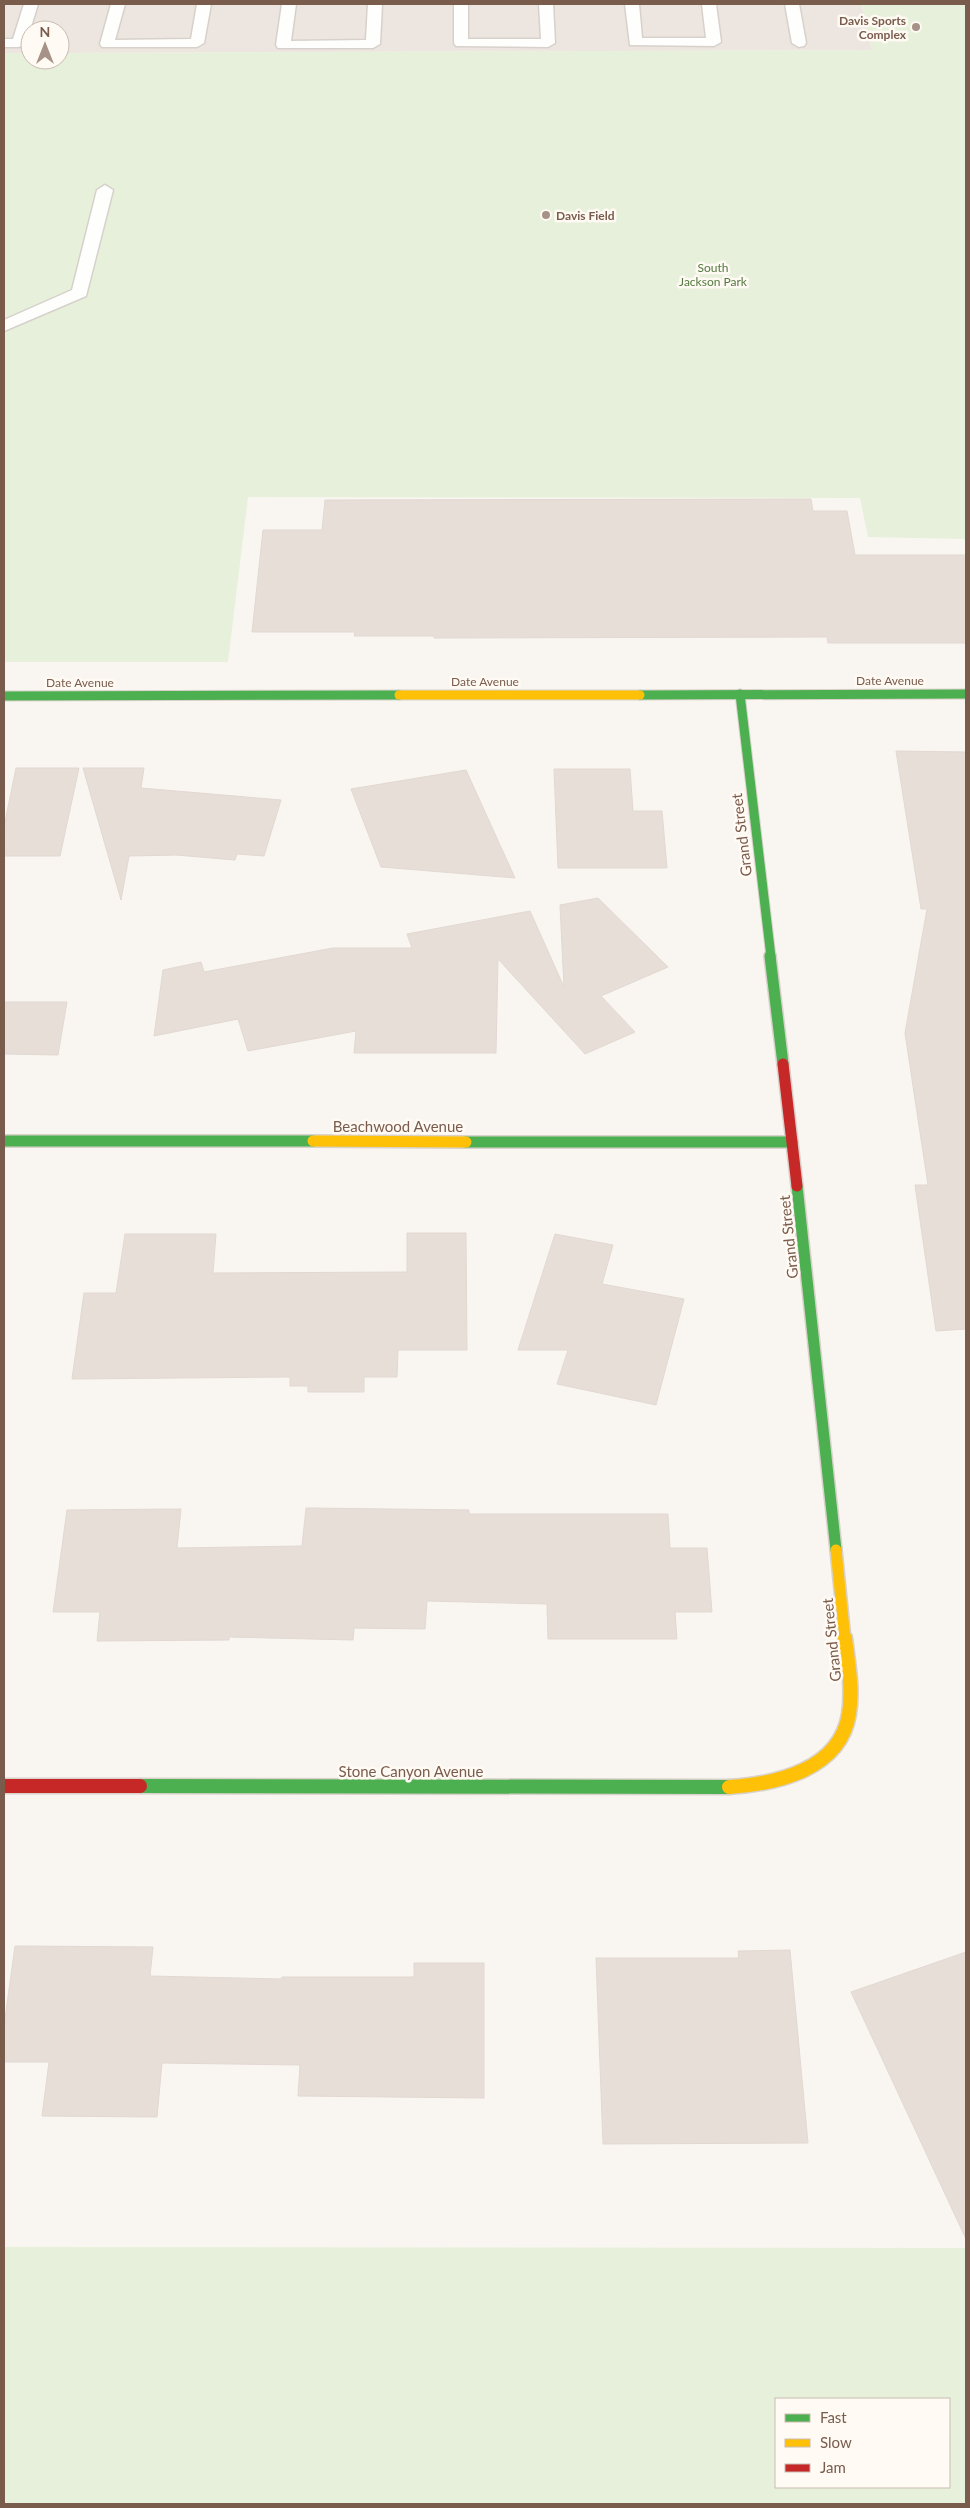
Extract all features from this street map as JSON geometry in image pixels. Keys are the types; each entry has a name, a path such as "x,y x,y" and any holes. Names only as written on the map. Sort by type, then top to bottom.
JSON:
{"street":[{"name":"Grand Street","path":"740,694 792,1142 852,1692 850,1711 837,1740 828,1756 814,1767"},
{"name":"Date Avenue","path":"4,696 966,694"},
{"name":"Beachwood Avenue","path":"4,1141 792,1142"},
{"name":"Stone Canyon Avenue","path":"4,1786 744,1787 800,1776 814,1767"}],"lane":[{"path":"4,43 19,43 30,4"},
{"path":"118,4 107,44 197,43 204,4"},
{"path":"289,4 283,45 372,44 375,4"},
{"path":"461,4 461,43 548,43 546,4"},
{"path":"632,4 635,42 714,42 709,4"},
{"path":"792,4 799,43"},
{"path":"4,326 80,293 105,190"}],"shaded area":[{"path":"4,4 861,4 872,50 70,53 70,20 20,20 20,53 4,53"}],"green space":[{"name":"South Jackson Park","path":"861,4 966,4 966,539 868,537 860,498 248,497 228,662 4,662 4,53 20,53 20,70 70,70 70,53 872,50"},
{"path":"4,2247 966,2248 966,2504 4,2504"}],"building":[{"path":"811,499 813,511 847,511 855,555 966,555 966,643 828,643 827,637 434,638 434,636 354,636 355,632 252,632 263,530 322,530 325,500"},
{"path":"896,751 966,752 966,1329 936,1331 915,1185 928,1185 905,1033 927,909 921,909"},
{"path":"16,768 79,768 60,856 4,856 4,827"},
{"path":"83,768 144,768 141,788 281,800 264,856 237,854 235,860 176,855 129,856 121,900"},
{"path":"554,769 630,769 633,811 662,811 667,868 558,868"},
{"path":"466,770 515,878 381,867 351,789"},
{"path":"598,898 668,967 601,996 635,1032 585,1054 498,959 496,1053 354,1053 356,1031 248,1051 238,1019 154,1036 163,970 201,962 204,972 333,948 412,948 407,934 530,911 564,987 560,905"},
{"path":"4,1002 67,1002 58,1055 4,1054"},
{"path":"407,1233 466,1233 467,1350 398,1350 397,1377 364,1377 364,1392 308,1392 308,1386 290,1386 290,1377 72,1379 84,1293 116,1293 125,1234 216,1234 213,1273 407,1272"},
{"path":"555,1234 613,1245 602,1284 684,1299 656,1405 557,1384 568,1350 518,1350"},
{"path":"306,1508 469,1510 469,1514 668,1514 670,1548 707,1548 712,1612 675,1612 677,1639 548,1639 547,1604 427,1601 425,1629 354,1628 353,1640 229,1637 229,1640 97,1641 100,1612 53,1612 67,1510 181,1509 177,1548 302,1546"},
{"path":"15,1946 153,1947 150,1976 282,1979 282,1977 414,1977 414,1963 484,1963 484,2098 298,2096 300,2065 162,2063 157,2117 42,2116 49,2062 4,2062 4,2026"},
{"path":"790,1950 808,2143 603,2144 596,1958 739,1958 738,1951"},
{"path":"966,1952 966,2239 851,1992"}],"traffic: fast":[{"path":"740,694 783,1064"},
{"path":"640,695 966,694"},
{"path":"4,696 399,695"},
{"path":"4,1141 313,1141"},
{"path":"466,1142 792,1142"},
{"path":"797,1186 836,1550"},
{"path":"140,1786 729,1787"}],"traffic: slow":[{"path":"399,695 640,695"},
{"path":"313,1141 466,1142"},
{"path":"729,1787 752,1786 774,1782 794,1775 813,1766 829,1753 841,1736 849,1716 851,1691 836,1550"}],"traffic: jam":[{"path":"783,1064 797,1186"},
{"path":"4,1786 140,1786"}],"place":[{"name":"Davis Sports Complex","path":"916,27"},
{"name":"Davis Field","path":"546,215"}]}
